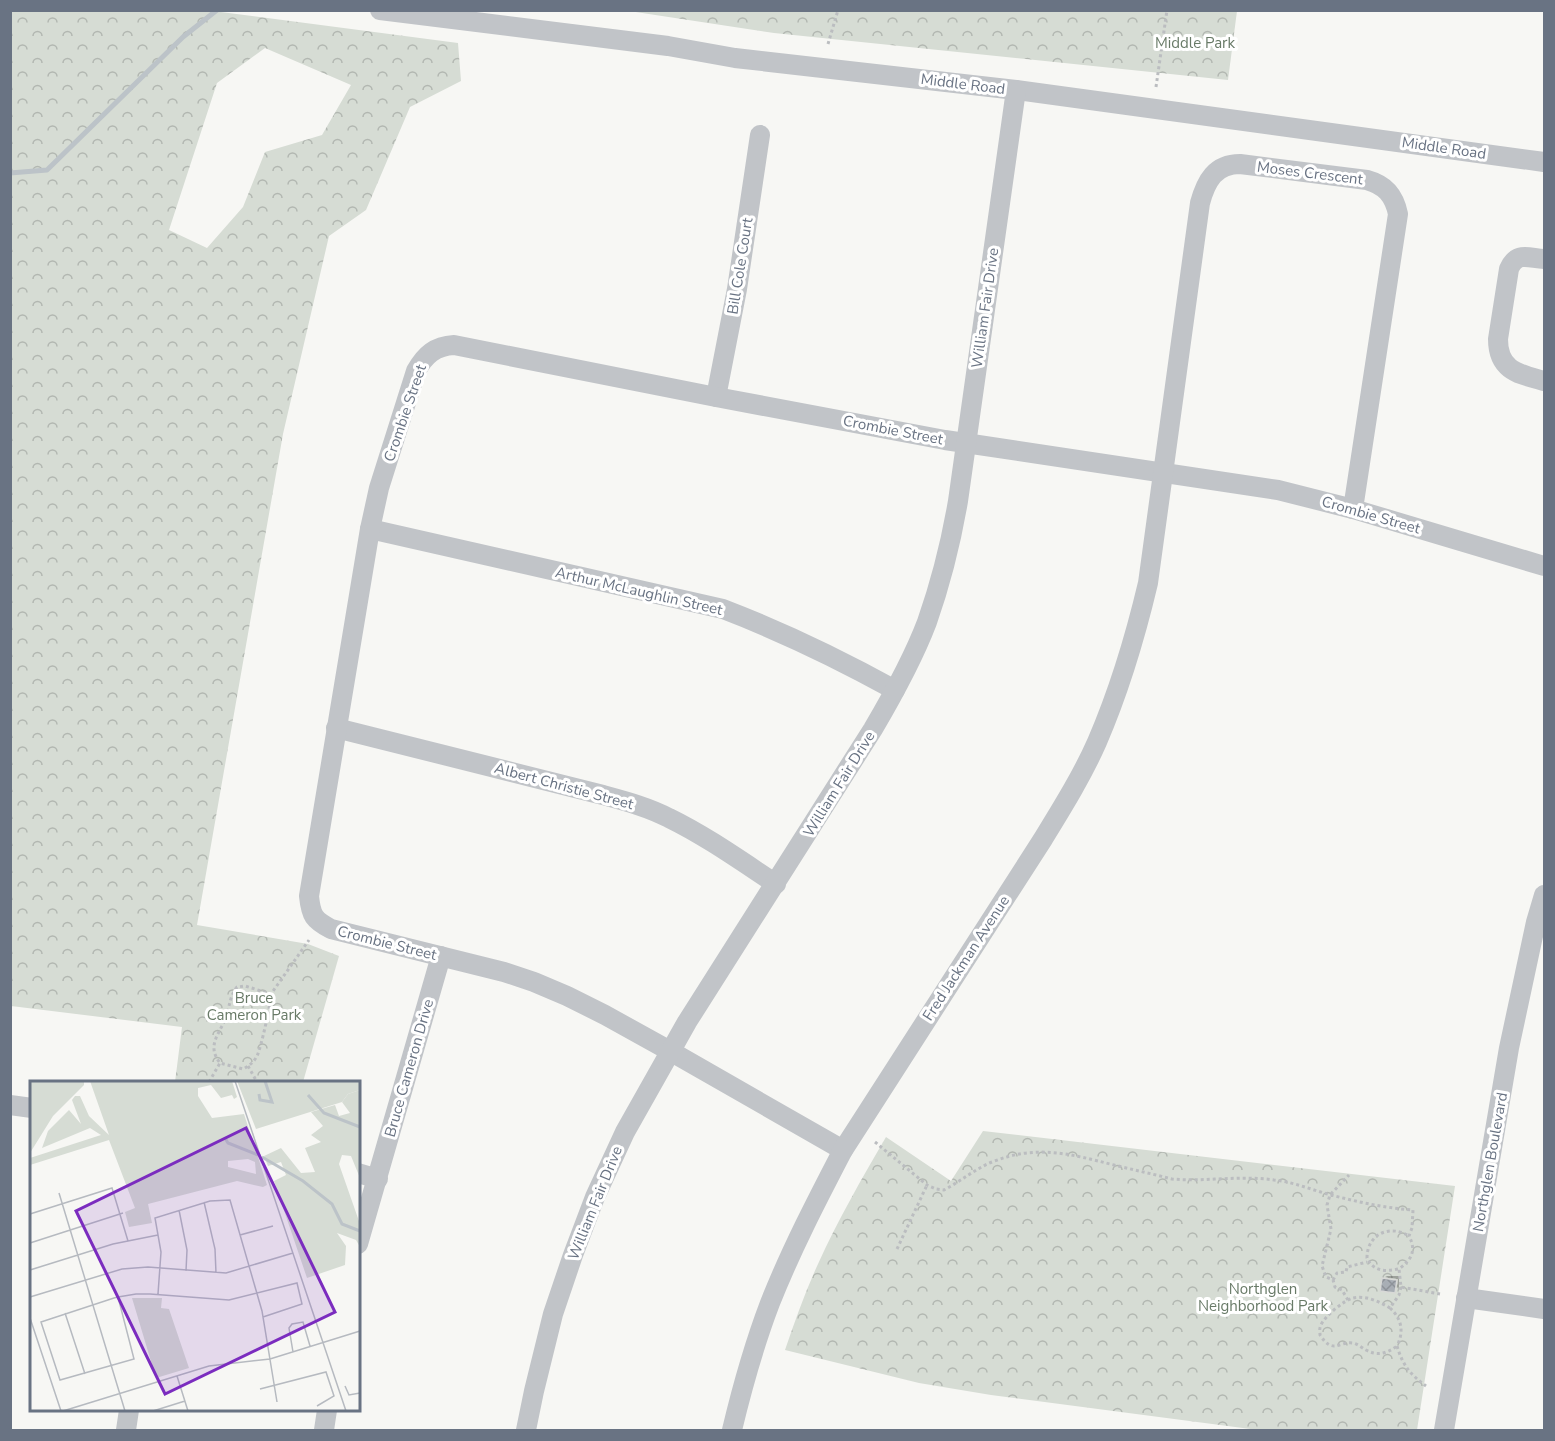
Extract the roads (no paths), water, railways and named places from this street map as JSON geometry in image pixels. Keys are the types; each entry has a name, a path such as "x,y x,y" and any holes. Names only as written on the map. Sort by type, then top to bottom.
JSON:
{"street":[{"name":"Middle Road","path":"380,10 668,46 735,58 1016,90 1545,162"},
{"name":"William Fair Drive","path":"526,1431 553,1314 595,1197 625,1132 670,1051 873,729 895,690 926,622 945,561 956,511 1016,90"},
{"name":"Bill Cole Court","path":"716,397 737,289 760,135"},
{"name":"Moses Crescent","path":"1164,473 1200,203 1210,178 1219,169 1229,164 1240,164 1366,180 1376,183 1390,193 1396,203 1398,214 1353,509"},
{"path":"1545,259 1518,257 1511,264 1498,349 1507,366 1545,381"},
{"name":"Crombie Street","path":"843,1150 670,1051 556,991 504,972 331,929 314,918 310,910 309,896 370,529 379,488 416,371 422,360 432,351 443,346 454,345 716,397 966,443 1278,490 1353,509 1545,566"},
{"name":"Fred Jackman Avenue","path":"732,1431 742,1390 770,1304 814,1204 843,1150 1043,839 1096,744 1119,687 1136,634 1148,584 1164,473"},
{"name":"Arthur McLaughlin Street","path":"370,529 723,609 815,648 895,690"},
{"name":"Albert Christie Street","path":"336,728 638,805 668,817 693,831 776,884"},
{"name":"Northglen Boulevard","path":"1444,1431 1509,1048 1536,922 1545,895"},
{"name":"Bruce Cameron Drive","path":"360,1238 441,956"},
{"path":"10,1105 30,1108"},
{"path":"360,1174 378,1179"},
{"path":"1466,1298 1545,1309"},
{"path":"126,1431 129,1411"},
{"path":"324,1431 327,1411"}],"waterway":[{"path":"10,173 47,170 183,37 217,10"}],"park label":[{"name":"Middle Park","path":"1195,43"},
{"name":"Bruce Cameron Park","path":"254,1006"},
{"name":"Northglen Neighborhood Park","path":"1263,1298"}]}
